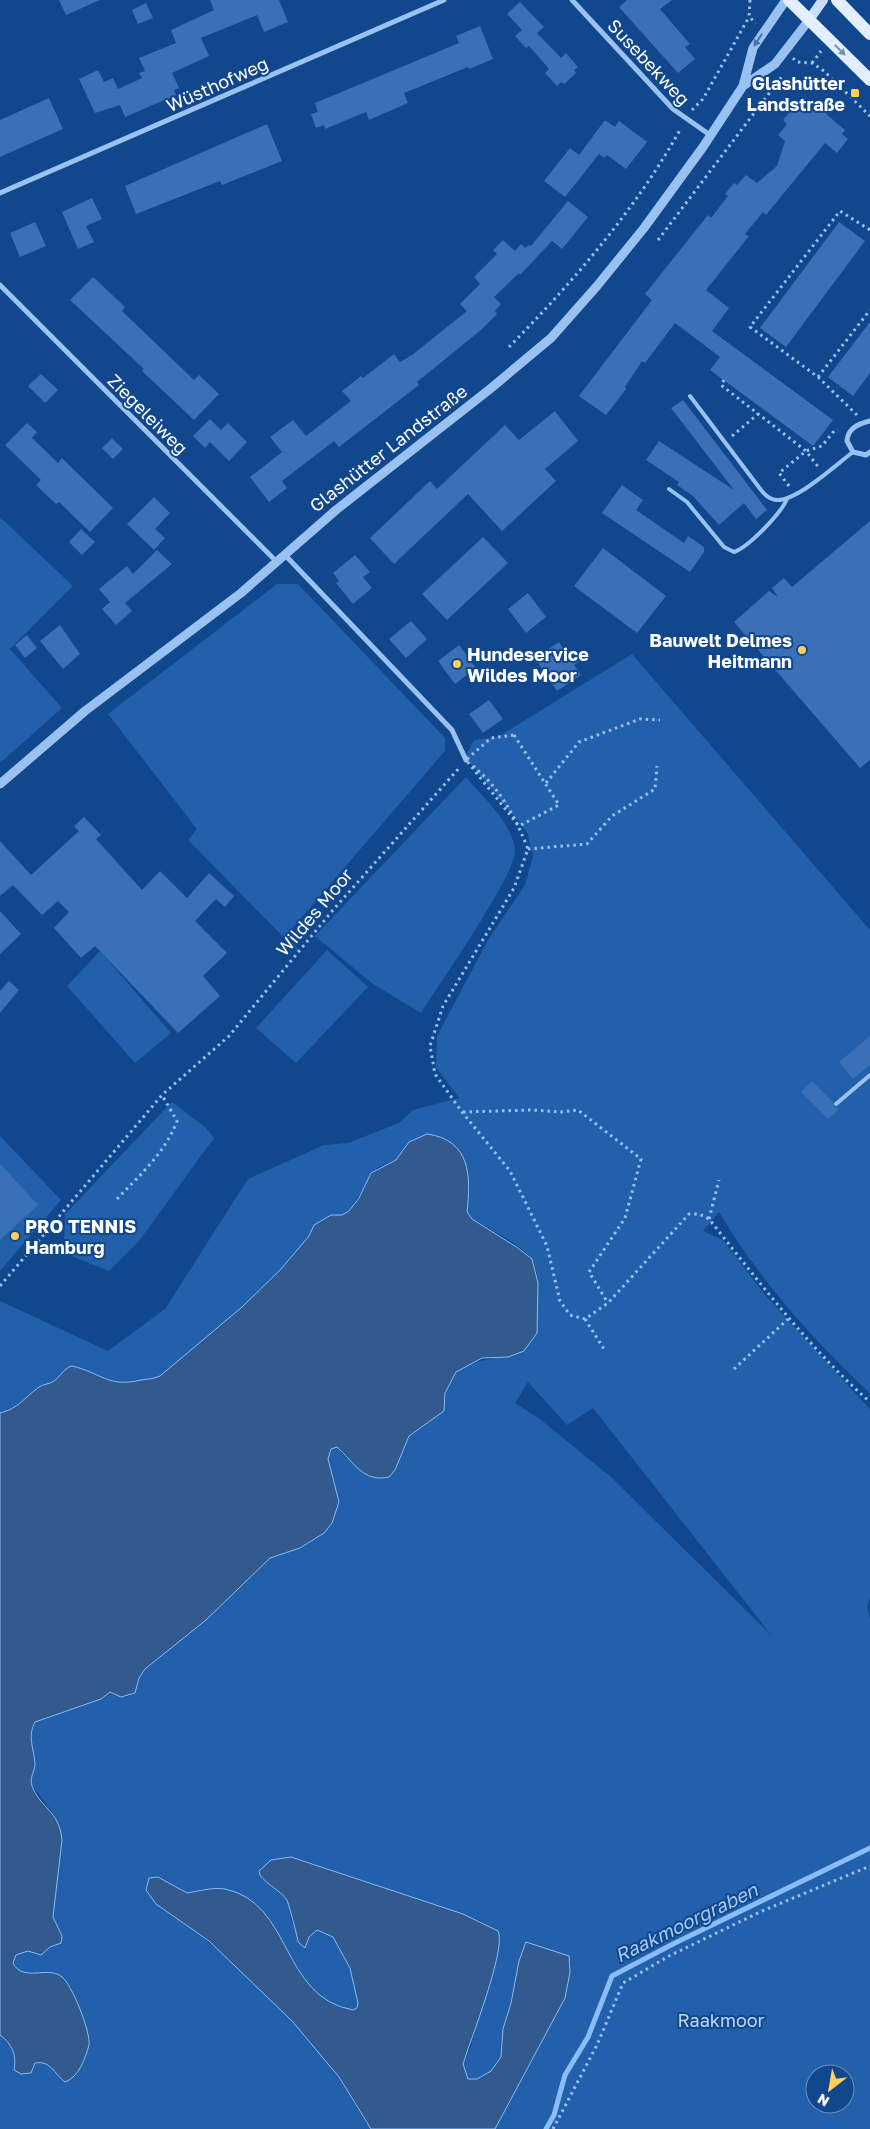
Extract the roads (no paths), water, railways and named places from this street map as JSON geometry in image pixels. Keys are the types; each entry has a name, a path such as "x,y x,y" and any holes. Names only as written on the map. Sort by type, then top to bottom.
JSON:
{"main road":[{"path":"787,0 870,80"},
{"path":"809,20 823,0"},
{"path":"837,0 870,34"}],"street":[{"name":"Wüsthofweg","path":"0,193 444,0"},
{"name":"Susebekweg","path":"572,0 673,109 710,135"},
{"name":"Glashütter Landstraße","path":"0,784 85,711 184,637 277,562 336,510 490,389 551,338 597,286 644,228 710,135 743,86 753,48 787,0"},
{"name":"Glashütter Landstraße","path":"743,86 775,64 809,20"},
{"name":"Ziegeleiweg","path":"0,286 277,562"},
{"path":"870,421 857,425 849,432 846,441 853,452 866,455 870,452"},
{"path":"285,555 452,730 466,760"}],"lane":[{"path":"690,396 763,493 777,500 787,499 796,494 853,452"},
{"path":"668,489 687,502 724,547 734,552 744,546 766,526 787,499"},
{"path":"836,1104 870,1075"}],"waterway":[{"name":"Raakmoorgraben","path":"546,2129 554,2115 565,2075 588,2037 612,1976 673,1944 870,1848"}],"place":[{"name":"Glashütter Landstraße","path":"855,93"},
{"name":"Bauwelt Delmes Heitmann","path":"802,650"},
{"name":"Hundeservice Wildes Moor","path":"457,664"},
{"name":"PRO TENNIS Hamburg","path":"15,1236"}],"park label":[{"name":"Raakmoor","path":"721,2020"}]}
